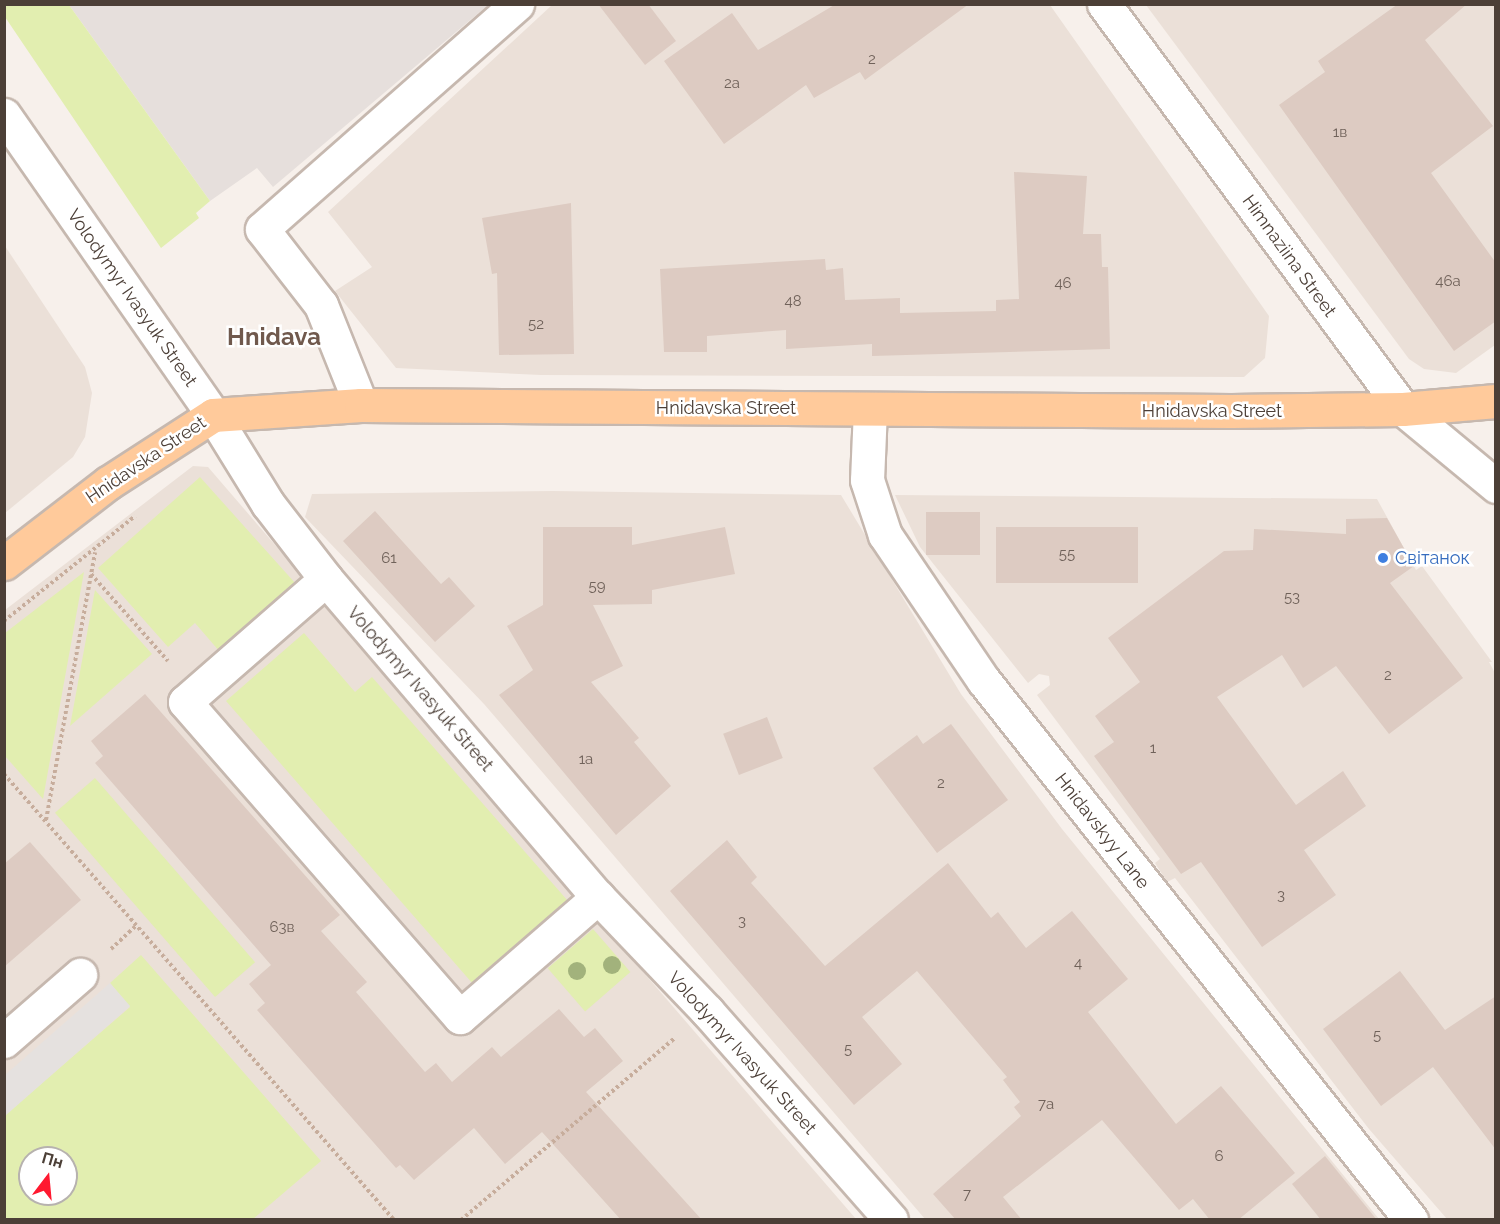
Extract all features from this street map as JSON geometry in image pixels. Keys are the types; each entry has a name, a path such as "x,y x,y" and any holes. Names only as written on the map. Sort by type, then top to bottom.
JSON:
{"main road":[{"name":"Hnidavska Street","path":"4,563 108,483 213,415 361,405 870,409 1402,409 1496,401"}],"street":[{"path":"361,405 321,305 262,230 516,4"},
{"name":"Himnaziina Street","path":"1104,4 1402,409 1496,486"},
{"name":"Volodymyr Ivasyuk Street","path":"4,115 213,415 268,504 326,579 598,897 707,1011 891,1220"},
{"name":"Hnidavskyy Lane","path":"870,409 867,480 885,535 984,681 1411,1220"},
{"path":"326,579 185,702 460,1017 598,897"},
{"path":"4,1041 80,975"}],"path":[{"path":"46,821 95,552"},
{"path":"91,574 196,692"},
{"path":"4,774 393,1220"},
{"path":"461,1220 707,1011"}],"shaded area":[{"path":"69,5 488,5 273,187 257,168 210,201"},
{"path":"552,5 1050,5 1269,316 1265,358 1244,377 541,375 396,368 335,291 372,267 328,212"},
{"path":"1146,5 1495,5 1495,345 1456,373 1424,369 1409,359"},
{"path":"5,246 85,367 92,393 85,437 73,457 5,513"},
{"path":"193,466 208,467 856,1219 5,1220 5,610"},
{"path":"553,491 841,495 961,694 1062,829 1379,1219 925,1219 484,704 305,517 312,494"},
{"path":"895,495 1377,499 1416,570 1422,566 1492,662 1489,662 1495,673 1495,1219 1447,1219 1369,1129 1175,878 1167,882 1155,863 1160,859 1037,695 1050,685 1049,676 1039,674 1028,683 920,547"},
{"path":"110,983 130,1006 5,1116 5,1075"}],"green space":[{"path":"4,5 69,5 210,201 196,213 199,218 161,248 5,17"},
{"path":"200,477 296,584 220,652 195,623 168,647 98,568"},
{"path":"84,572 43,799 5,756 5,633"},
{"path":"95,590 152,654 70,726"},
{"path":"304,633 355,692 372,677 568,901 473,984 226,701"},
{"path":"95,778 255,962 215,997 55,813"},
{"path":"593,929 630,972 585,1011 548,968"},
{"path":"141,955 321,1161 253,1219 5,1219 4,1116 130,1007 110,983"}],"building":[{"path":"598,4 648,4 676,41 645,65"},
{"path":"836,4 969,4 865,80 860,72 814,98 806,85 724,144 664,61 732,13 758,50"},
{"path":"1398,4 1467,4 1425,40 1493,126 1431,173 1496,263 1496,321 1454,351 1279,105 1325,72 1318,61"},
{"path":"1014,172 1087,176 1083,234 1101,234 1102,267 1108,267 1110,349 872,356 872,344 786,349 786,330 707,336 707,352 664,352 660,269 825,259 826,270 843,268 845,300 900,298 900,313 996,311 996,300 1019,299"},
{"path":"571,203 574,354 499,355 497,273 492,274 482,218"},
{"path":"375,511 441,584 449,577 475,606 435,642 343,541"},
{"path":"926,512 980,512 980,555 926,555"},
{"path":"1387,518 1414,566 1390,583 1463,678 1389,734 1336,666 1303,688 1282,655 1217,697 1296,805 1343,771 1366,806 1304,850 1336,895 1262,947 1201,862 1181,874 1094,756 1114,742 1095,716 1140,682 1108,638 1224,551 1253,550 1254,529 1346,534 1346,519"},
{"path":"543,527 632,527 632,545 725,527 735,574 652,590 652,604 593,605 623,666 591,682 639,738 634,742 671,786 616,835 499,695 533,670 507,626 543,605"},
{"path":"996,527 1138,527 1138,583 996,583"},
{"path":"145,694 340,915 321,931 367,982 356,992 425,1072 436,1063 452,1082 492,1047 501,1057 559,1009 584,1037 595,1028 623,1061 586,1092 702,1220 621,1220 542,1132 505,1164 474,1128 414,1180 400,1165 396,1168 257,1010 265,1003 249,984 271,965 95,763 103,756 91,741"},
{"path":"767,717 783,758 739,775 723,734"},
{"path":"951,724 1008,800 937,853 873,768 917,735 923,744"},
{"path":"727,840 757,877 751,883 825,966 948,863 991,918 998,912 1026,948 1072,911 1128,979 1088,1012 1176,1124 1221,1086 1295,1173 1238,1220 1210,1220 1193,1199 1179,1210 1102,1120 1003,1197 1022,1220 956,1220 933,1194 1021,1116 1014,1107 1020,1102 1003,1080 1007,1077 917,971 862,1017 902,1064 854,1105 670,891"},
{"path":"30,842 81,900 4,967 4,864"},
{"path":"1400,971 1445,1030 1496,996 1496,1150 1433,1067 1381,1106 1323,1029"},
{"path":"1325,1156 1377,1220 1321,1220 1292,1184"}],"place":[{"name":"Світанок","path":"1383,558"}],"district":[{"name":"Hnidava","path":"274,337"}]}
